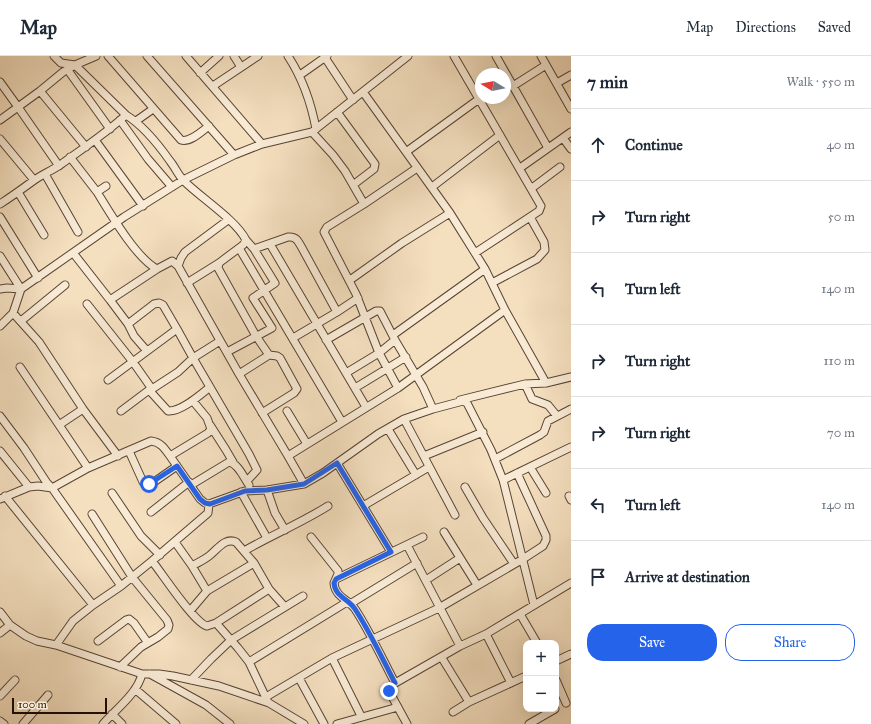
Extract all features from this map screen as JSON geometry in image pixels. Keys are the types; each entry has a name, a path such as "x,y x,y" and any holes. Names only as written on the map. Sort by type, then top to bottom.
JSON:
{"street":[{"path":"54,56 61,63 65,71 110,129"},
{"path":"0,120 65,71 96,56"},
{"path":"108,56 181,140 189,140 209,126"},
{"path":"147,56 234,155"},
{"path":"186,56 262,144"},
{"path":"200,72 219,56"},
{"path":"234,56 241,67"},
{"path":"212,86 258,56"},
{"path":"288,56 300,75 312,108 314,130 345,171 364,204"},
{"path":"0,289 21,289 183,180 234,155 262,144 314,130 408,56"},
{"path":"454,56 475,91"},
{"path":"496,56 548,148"},
{"path":"541,56 571,109"},
{"path":"300,75 325,57 352,100"},
{"path":"61,63 75,65 126,115 136,121 153,139 183,180 243,234 275,283 253,298 272,328 227,352"},
{"path":"513,86 546,65"},
{"path":"557,83 571,75"},
{"path":"0,82 59,166"},
{"path":"40,91 86,147"},
{"path":"363,92 450,213 485,269 505,310 546,383"},
{"path":"406,152 475,101"},
{"path":"475,253 540,211 541,208 540,201 482,104"},
{"path":"136,121 154,109"},
{"path":"337,112 375,164 374,169 353,184"},
{"path":"0,204 34,180 59,166 86,147 126,115"},
{"path":"120,120 148,159 172,188"},
{"path":"520,168 571,132"},
{"path":"432,187 500,135"},
{"path":"563,138 571,149"},
{"path":"0,139 34,180"},
{"path":"95,140 143,206"},
{"path":"70,157 97,192 117,223 142,257 157,269"},
{"path":"532,188 560,167"},
{"path":"398,388 378,353 350,280 324,232 327,227 417,168"},
{"path":"45,174 78,232"},
{"path":"97,192 106,186"},
{"path":"18,192 44,235"},
{"path":"350,280 402,243 450,213"},
{"path":"0,217 38,278"},
{"path":"492,283 537,259 545,250 544,242 530,217"},
{"path":"178,266 185,252 228,220"},
{"path":"254,250 288,237 293,236 296,238 337,312"},
{"path":"187,283 244,245 246,240"},
{"path":"270,244 366,407"},
{"path":"239,248 342,422"},
{"path":"74,254 128,324 134,336 147,351"},
{"path":"0,256 21,289 14,312 0,326"},
{"path":"110,300 157,269 172,261 178,266 239,374 304,484"},
{"path":"219,263 218,268 220,273 268,355"},
{"path":"346,373 378,353 394,338 485,269"},
{"path":"21,321 65,285"},
{"path":"292,338 358,298"},
{"path":"128,324 154,304 159,303 163,305 257,470 247,481"},
{"path":"87,304 134,362 150,390 168,411 173,411 193,400 210,387"},
{"path":"288,456 398,388 505,310"},
{"path":"326,340 365,316 376,311 380,311 416,375 433,409"},
{"path":"14,312 39,342 83,409 118,456"},
{"path":"108,380 177,329"},
{"path":"120,411 178,372 193,358 220,341"},
{"path":"239,374 268,355 277,356 280,358 297,389 294,393 262,413"},
{"path":"355,388 406,357"},
{"path":"20,367 88,468"},
{"path":"93,605 2,497 29,487 38,486 52,488 88,468 151,441 161,445 190,483 200,499 205,503 210,504 241,492 267,490 304,484 404,419 460,400 526,384 546,383 571,376"},
{"path":"526,384 532,399 548,405 557,416"},
{"path":"193,400 253,490"},
{"path":"460,400 467,403 483,432 503,480 534,605"},
{"path":"58,425 83,409"},
{"path":"495,459 540,435 544,432 548,421 571,409"},
{"path":"287,411 307,444"},
{"path":"0,416 121,586"},
{"path":"404,419 455,515"},
{"path":"170,456 208,433 211,429 210,424"},
{"path":"388,429 416,474"},
{"path":"424,456 483,432"},
{"path":"503,480 571,447"},
{"path":"129,451 145,484 154,482 177,466"},
{"path":"0,452 3,460 29,487"},
{"path":"151,512 190,483 229,462 233,462"},
{"path":"337,463 391,552"},
{"path":"363,506 430,467"},
{"path":"530,467 546,493"},
{"path":"267,700 332,658 439,608 543,546 546,543 546,538 517,473"},
{"path":"465,486 483,518 514,564"},
{"path":"267,490 275,513 285,530"},
{"path":"241,492 268,538"},
{"path":"112,493 141,536 160,555"},
{"path":"56,645 73,621 160,555 208,513 210,504"},
{"path":"244,551 302,522 328,506"},
{"path":"92,514 132,577 167,620 169,625 168,629 141,647 120,667"},
{"path":"444,532 478,585"},
{"path":"311,537 338,571 334,583 336,590 341,598 353,607 395,683"},
{"path":"336,579 423,537"},
{"path":"192,566 210,556 225,543 229,541 236,542 254,563 269,589 285,607"},
{"path":"175,542 192,566 207,592"},
{"path":"407,545 460,646"},
{"path":"426,580 460,558"},
{"path":"152,561 190,611 204,626 216,623 269,589"},
{"path":"190,611 207,592 254,563"},
{"path":"248,662 417,563"},
{"path":"407,724 389,689 390,686 442,658 460,646 486,634 570,585"},
{"path":"191,680 231,640 303,596"},
{"path":"0,612 10,625 26,636 37,641 56,645 142,674 159,674 191,680 267,700 304,724"},
{"path":"520,614 535,640"},
{"path":"98,641 129,619 134,623 148,643"},
{"path":"216,623 248,662 267,700"},
{"path":"0,633 10,625"},
{"path":"486,634 511,684"},
{"path":"559,660 571,654"},
{"path":"332,658 361,716"},
{"path":"442,658 469,702"},
{"path":"103,724 135,689 142,674"},
{"path":"150,674 200,701 230,724"},
{"path":"299,678 324,724"},
{"path":"453,712 469,702 523,678"},
{"path":"0,696 15,680"},
{"path":"559,685 569,701 559,707"},
{"path":"135,689 176,724"},
{"path":"23,724 48,694"},
{"path":"337,724 352,722 361,716 398,707"},
{"path":"529,724 551,712"},
{"path":"112,714 122,724"},
{"path":"0,721 4,724"}],"route":[{"path":"149,484 177,466 200,499 205,503 210,504 245,491 267,490 304,484 311,481 337,463 391,552 334,581 338,594 353,607 395,683 390,686 389,691"}]}
